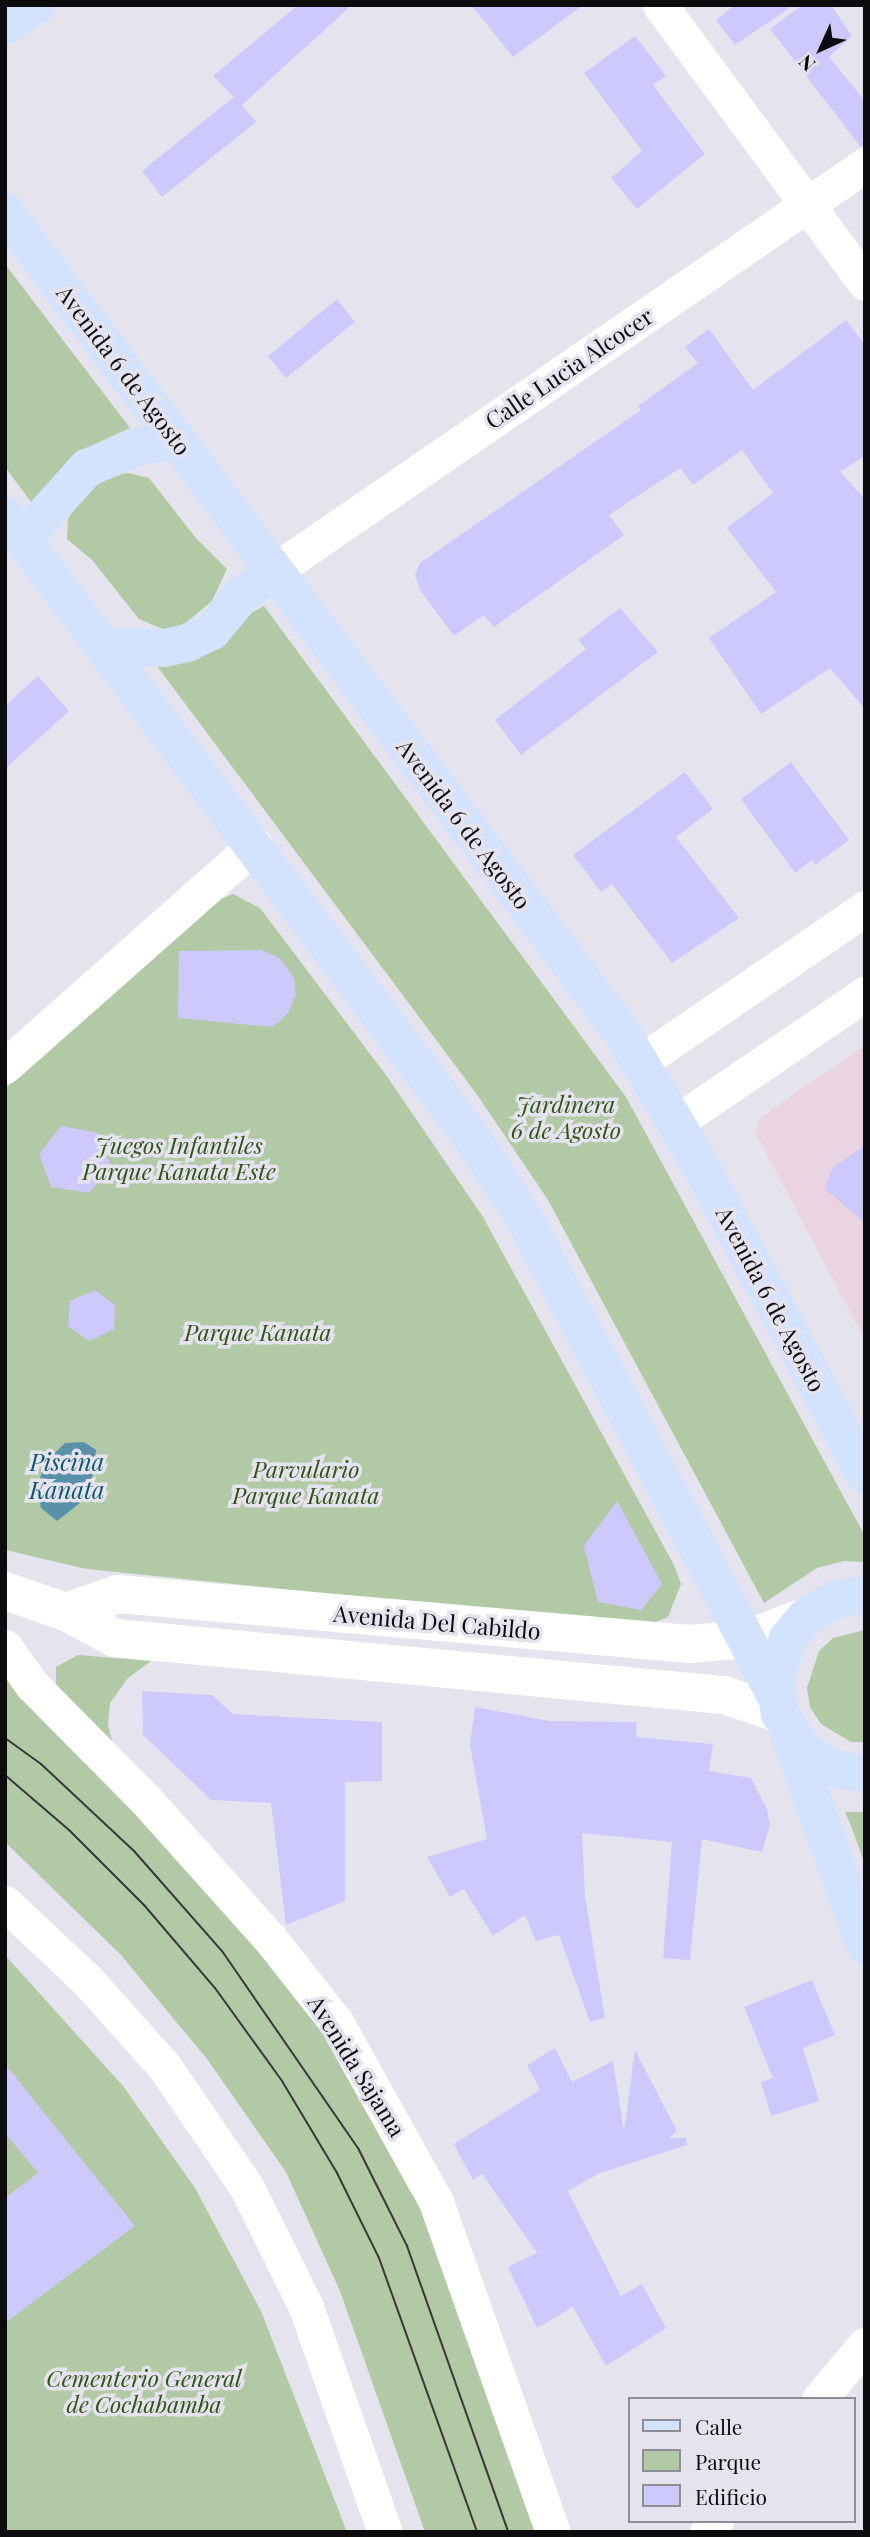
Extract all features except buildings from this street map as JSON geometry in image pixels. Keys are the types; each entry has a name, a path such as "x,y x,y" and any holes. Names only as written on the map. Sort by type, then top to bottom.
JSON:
{"main road":[{"path":"5,26 36,5"},
{"name":"Avenida 6 de Agosto","path":"5,212 622,1033 675,1123 865,1474"},
{"path":"176,439 138,447 87,468 11,537 103,646 255,845 473,1139 525,1220 746,1639 782,1714 865,1945"},
{"path":"103,646 164,648 187,643 212,631 241,596 274,571"},
{"path":"865,1594 834,1600 807,1616 788,1638 777,1665 782,1714 820,1761 845,1772 865,1774"}],"street":[{"path":"660,5 865,283"},
{"name":"Calle Lucia Alcocer","path":"274,571 865,165"},
{"path":"5,1066 255,845"},
{"path":"639,1063 865,908"},
{"path":"675,1123 865,994"},
{"name":"Avenida Del Cabildo","path":"5,1591 66,1612 115,1638 724,1695 782,1714"},
{"name":"Avenida Del Cabildo","path":"66,1612 118,1594 690,1644 746,1639 807,1616"},
{"name":"Avenida Sajama","path":"5,1647 32,1685 145,1799 271,1940 336,2022 436,2202 553,2532"},
{"path":"5,1903 86,1980 164,2066 246,2186 306,2307 385,2532"},
{"path":"821,2397 865,2345"}],"shaded area":[{"path":"862,1047 865,1051 865,1340 755,1132 760,1118"}],"green space":[{"path":"5,264 130,428 80,451 31,502 5,467"},
{"path":"129,473 149,478 195,537 227,569 212,601 182,626 165,630 139,619 92,560 67,539 68,519 84,492 117,474"},
{"name":"Jardinera 6 de Agosto","path":"264,606 626,1097 865,1536 865,1562 844,1561 817,1568 764,1603 548,1200 478,1096 157,666"},
{"name":"Parque Kanata","path":"233,894 260,908 386,1075 483,1217 674,1565 681,1584 668,1617 646,1626 87,1569 5,1550 5,1089 204,906"},
{"path":"865,1630 865,1742 851,1742 821,1724 810,1707 807,1688 819,1651 833,1638"},
{"path":"78,1655 151,1661 128,1678 110,1703 108,1725 114,1748 56,1688 56,1667"},
{"path":"5,1674 242,1921 346,2061 425,2206 540,2532 425,2532 340,2291 286,2172 207,2059 121,1955 5,1842"},
{"path":"845,1812 865,1812 865,1865 851,1826"},
{"name":"Cementerio General de Cochabamba","path":"5,1955 123,2086 195,2188 261,2311 347,2532 5,2532"}],"water":[{"name":"Piscina Kanata","path":"84,1442 96,1450 91,1485 80,1503 57,1521 41,1508 37,1488 45,1463 65,1443"}],"tram line":[{"path":"5,1738 41,1764 134,1851 222,1951 358,2148 407,2246 508,2532"},
{"path":"5,1775 69,1830 144,1905 215,1988 282,2081 337,2173 379,2258 477,2532"}],"park label":[{"name":"Juegos Infantiles Parque Kanata Este","path":"179,1158"},
{"name":"Parvulario Parque Kanata","path":"306,1482"}]}
